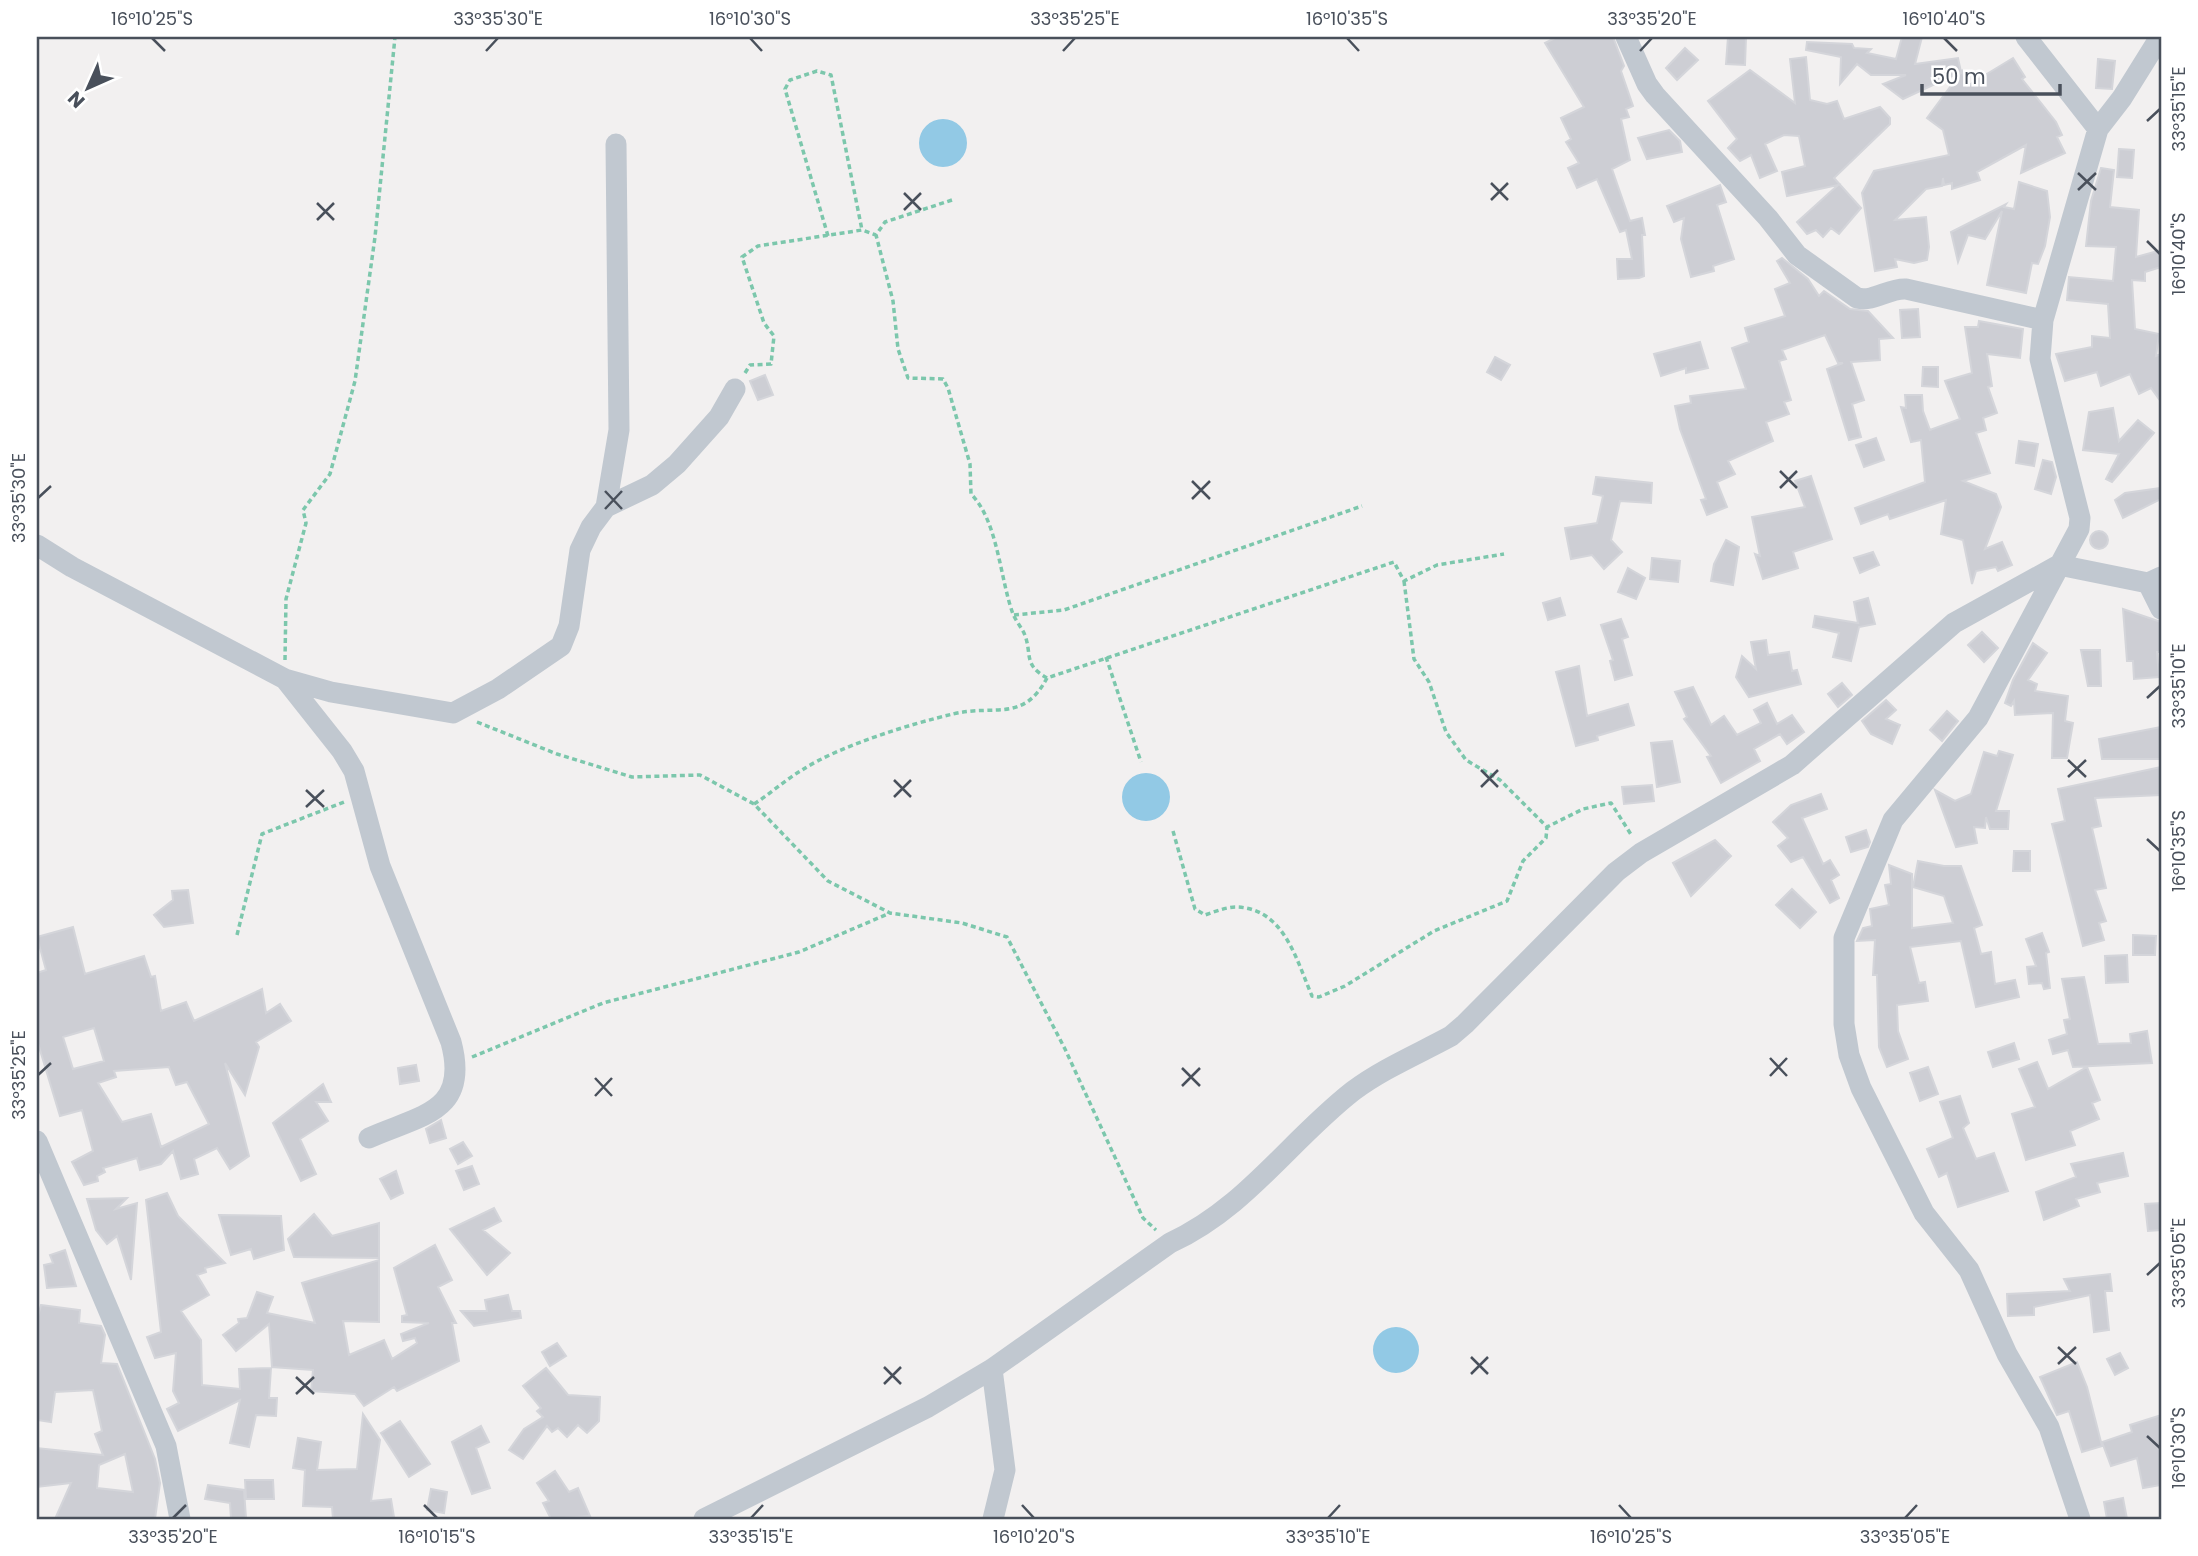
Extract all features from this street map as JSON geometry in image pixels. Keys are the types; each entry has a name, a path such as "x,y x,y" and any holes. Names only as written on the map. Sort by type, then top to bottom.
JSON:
{"street":[{"path":"1626,37 1647,84 1655,95 1768,218 1797,255 1857,298 1868,300 1896,289 1906,289 2043,320"},
{"path":"2026,37 2098,128"},
{"path":"2080,1519 2049,1427 2007,1354 1969,1270 1924,1213 1861,1088 1849,1055 1844,1024 1844,938 1893,820 1978,718 2076,537 2080,518 2041,372 2043,320 2098,128 2122,98 2160,37"},
{"path":"37,545 72,567 285,679 331,692 453,713 498,689 561,646 569,626 580,550 606,507 619,430 616,144"},
{"path":"606,507 652,485 677,464 719,416 735,389"},
{"path":"704,1519 928,1407 992,1369 1170,1243 1196,1231 1245,1196 1295,1143 1355,1089 1451,1036 1465,1024 1616,873 1641,853 1792,765 1954,623 2059,565 2155,580 2161,609"},
{"path":"285,679 342,751 362,794 380,866 451,1042 457,1064 456,1081 445,1101 430,1115 369,1138"},
{"path":"37,1141 166,1446 180,1519"},
{"path":"992,1369 1005,1471 993,1519"}],"path":[{"path":"285,679 286,599 306,523 303,510 330,474 355,381 375,237 395,37"},
{"path":"828,236 785,89 790,80 817,71 831,75 862,230"},
{"path":"952,200 885,222 876,235 893,301 898,349 908,378 943,379 948,388 970,464 971,494 981,503 1003,570 1014,615 1025,636 1027,656 1036,671 1047,678"},
{"path":"735,389 750,365 771,364 774,336 764,323 742,257 758,246 862,230 876,235"},
{"path":"1014,615 1064,610 1362,506"},
{"path":"1405,581 1437,565 1504,554"},
{"path":"754,804 802,770 883,734 956,713 1023,707 1039,692 1047,678 1394,562 1405,581 1414,659 1429,682 1446,732 1466,760 1500,780 1546,827 1546,838 1523,861 1507,901 1434,931 1345,986 1319,997 1312,996 1288,940 1267,914 1235,907 1205,915 1195,909 1173,831"},
{"path":"1107,657 1141,762"},
{"path":"453,713 557,754 632,777 700,775 754,804 828,881 890,914 962,923 1007,937 1065,1049 1143,1218 1170,1243"},
{"path":"237,935 262,834 362,794"},
{"path":"1546,827 1583,809 1611,803 1623,818 1641,853"},
{"path":"457,1064 603,1003 799,952 890,914"}],"water":[{"path":"943,119 960,126 967,143 960,160 943,167 926,160 919,143 926,126"},
{"path":"1146,773 1163,780 1170,797 1163,814 1146,821 1129,814 1122,797 1129,780"},
{"path":"1396,1327 1412,1334 1419,1350 1412,1366 1396,1373 1380,1366 1373,1350 1380,1334"}],"building":[{"path":"1557,37 1613,37 1624,66 1621,71 1633,106 1626,109 1629,117 1621,119 1630,160 1612,169 1630,221 1642,218 1645,235 1642,235 1644,276 1639,278 1618,279 1617,259 1632,259 1626,230 1620,232 1597,179 1577,188 1568,168 1579,163 1566,142 1571,139 1561,118 1584,107 1545,43"},
{"path":"1728,37 1746,37 1745,65 1726,64"},
{"path":"1902,37 1922,37 1915,64 1958,58 1961,72 1903,99 1883,84 1906,75 1871,75 1857,64 1840,84 1841,57 1806,50 1807,42 1852,44 1854,48 1871,49 1867,53 1896,59"},
{"path":"1685,48 1698,60 1677,80 1666,68"},
{"path":"1806,57 1810,100 1827,104 1837,101 1844,119 1880,107 1890,118 1890,124 1834,178 1861,208 1839,234 1831,228 1823,237 1816,230 1807,234 1797,222 1838,185 1787,196 1782,172 1805,166 1799,136 1784,135 1765,144 1777,171 1760,178 1751,155 1740,161 1728,148 1737,139 1708,101 1750,70 1795,103 1790,59"},
{"path":"2013,58 2025,77 2022,79 2056,122 2062,135 2057,137 2065,153 2021,173 2026,145 1977,172 1980,180 1952,189 1952,183 1944,185 1943,178 1942,186 1926,189 1895,220 1926,217 1929,247 1927,260 1914,263 1895,259 1897,267 1875,271 1862,193 1874,171 1949,155 1943,130 1927,118 1962,71 1967,86"},
{"path":"2098,59 2115,61 2112,89 2096,88"},
{"path":"1669,130 1680,141 1682,152 1647,159 1638,138"},
{"path":"2119,149 2134,150 2132,178 2117,177"},
{"path":"2101,168 2114,170 2110,207 2139,210 2136,257 2161,250 2161,267 2145,272 2145,281 2132,280 2135,329 2159,334 2156,356 2161,354 2161,402 2151,388 2139,394 2130,374 2101,386 2097,372 2065,381 2056,354 2092,347 2092,336 2110,338 2108,304 2067,300 2069,277 2113,281 2116,247 2086,246 2091,201"},
{"path":"2019,182 2047,191 2050,217 2045,246 2038,264 2032,263 2026,293 1987,285 2002,211 1985,239 1968,235 1958,262 1951,232 2006,204 2004,207 2014,209"},
{"path":"1720,185 1726,202 1717,205 1734,259 1713,266 1714,271 1691,277 1681,239 1684,218 1674,222 1667,206"},
{"path":"1782,258 1808,279 1819,296 1824,291 1850,309 1868,311 1893,338 1879,339 1880,360 1851,362 1864,400 1852,404 1861,437 1849,440 1827,369 1843,363 1838,363 1825,335 1782,350 1786,359 1779,361 1791,400 1784,402 1789,414 1766,422 1773,441 1728,461 1735,474 1717,482 1727,507 1707,515 1701,500 1706,499 1680,429 1675,406 1691,403 1690,396 1746,389 1732,348 1749,342 1745,328 1785,316 1775,289 1790,283 1777,261"},
{"path":"1918,309 1920,337 1902,338 1900,310"},
{"path":"1979,321 2023,329 2020,358 1987,354 1992,386 1988,387 1997,413 1983,418 1986,430 1976,433 1990,473 1963,481 1996,494 2001,507 1985,549 2002,542 2012,565 1998,571 1996,567 1976,571 1972,584 1963,540 1941,534 1946,500 1890,519 1888,514 1861,524 1855,508 1925,482 1921,440 1911,442 1901,407 1906,408 1905,395 1922,395 1923,411 1930,430 1960,419 1945,381 1972,373 1965,327 1978,327"},
{"path":"1700,342 1708,368 1686,373 1686,368 1661,376 1654,354"},
{"path":"1495,357 1510,365 1501,380 1487,372"},
{"path":"1923,367 1938,367 1938,387 1922,386"},
{"path":"765,375 773,395 758,400 750,381"},
{"path":"2113,408 2119,441 2138,420 2154,433 2112,482 2106,479 2119,454 2083,450 2089,412"},
{"path":"1876,438 1884,460 1864,467 1856,445"},
{"path":"2019,441 2038,444 2034,466 2016,463"},
{"path":"2043,460 2052,462 2056,477 2051,494 2035,489"},
{"path":"1811,476 1832,539 1793,552 1798,568 1763,579 1755,554 1760,556 1752,517 1805,507 1795,481"},
{"path":"1596,477 1652,483 1651,503 1620,501 1611,540 1622,552 1604,569 1592,555 1571,559 1565,528 1597,523 1603,496 1593,494"},
{"path":"2161,488 2161,499 2123,518 2115,500 2125,493"},
{"path":"2095,531 2103,531 2108,540 2106,547 2095,549 2090,544 2090,536"},
{"path":"1726,540 1739,547 1733,585 1711,581 1714,564"},
{"path":"1873,552 1879,565 1860,573 1854,558"},
{"path":"1652,558 1680,561 1678,582 1650,579"},
{"path":"1628,568 1645,578 1636,599 1618,592"},
{"path":"1560,598 1565,615 1548,620 1543,603"},
{"path":"1868,598 1875,624 1859,627 1851,661 1833,657 1839,633 1813,627 1815,616 1858,623 1854,602"},
{"path":"2123,609 2161,622 2161,652 2157,652 2159,677 2134,679 2133,661 2127,661"},
{"path":"1621,619 1628,637 1622,639 1632,675 1615,680 1610,661 1613,660 1601,625"},
{"path":"1982,632 1998,648 1984,662 1968,645"},
{"path":"1766,640 1768,655 1789,652 1792,671 1797,670 1801,684 1749,697 1736,677 1742,656 1756,669 1751,642"},
{"path":"2033,643 2047,653 2028,680 2037,684 2035,691 2068,696 2065,721 2073,723 2067,758 2052,758 2053,713 2015,715 2014,701 2011,706 2005,703 2013,680"},
{"path":"2081,650 2100,650 2101,686 2088,686"},
{"path":"1579,666 1587,716 1628,704 1634,725 1597,736 1598,740 1576,746 1556,672"},
{"path":"1842,683 1852,695 1838,707 1828,694"},
{"path":"1693,687 1711,725 1724,716 1737,735 1761,723 1754,710 1767,703 1777,724 1792,715 1804,732 1787,744 1780,734 1754,749 1760,761 1721,783 1707,757 1711,756 1684,719 1687,717 1675,692"},
{"path":"1886,700 1896,710 1886,719 1900,725 1892,744 1871,734 1862,721"},
{"path":"1947,711 1958,721 1942,741 1930,730"},
{"path":"2161,727 2161,759 2102,759 2099,739"},
{"path":"1672,741 1680,782 1657,787 1651,743"},
{"path":"1999,751 2013,755 1996,811 2009,811 2008,829 1990,829 1986,817 1985,828 1974,827 1977,843 1956,847 1935,790 1955,801 1971,794 1984,752 1997,756"},
{"path":"2161,767 2161,795 2095,798 2101,826 2092,828 2106,888 2095,890 2106,921 2099,923 2104,940 2083,946 2052,824 2065,821 2058,789"},
{"path":"1652,785 1654,801 1624,804 1622,787"},
{"path":"1821,794 1827,809 1802,818 1823,864 1830,860 1839,875 1831,880 1839,898 1830,903 1803,857 1791,862 1778,846 1788,838 1773,822 1791,805"},
{"path":"1866,830 1870,842 1868,847 1851,852 1846,837"},
{"path":"1715,840 1731,856 1691,896 1673,863"},
{"path":"2014,851 2030,851 2030,871 2013,871"},
{"path":"1918,861 1961,866 1982,925 1974,928 1981,954 1991,952 1995,984 2015,980 2019,997 1976,1007 1961,941 1910,947 1919,983 1925,982 1928,1001 1897,1005 1898,1031 1908,1059 1887,1067 1879,1047 1877,975 1873,975 1875,940 1857,941 1863,928 1872,926 1870,909 1889,905 1885,885 1891,884 1889,865 1912,874 1912,928 1953,923 1944,896 1913,887"},
{"path":"1792,889 1816,912 1800,928 1776,905"},
{"path":"188,890 193,923 164,927 154,915 173,900 172,891"},
{"path":"73,927 85,974 144,956 151,977 155,976 161,1011 186,1002 194,1021 262,989 266,1013 280,1004 291,1021 256,1042 259,1047 245,1095 225,1063 249,1156 230,1169 217,1148 194,1159 198,1174 181,1179 173,1151 161,1164 140,1170 137,1158 103,1168 105,1172 97,1176 98,1181 84,1185 72,1162 93,1151 82,1110 60,1116 37,1040 37,973 46,970 37,937","holes":["94,1028 104,1061 73,1069 63,1037","169,1067 176,1085 187,1082 209,1124 161,1147 151,1114 122,1122 98,1083 116,1077 114,1071"]},
{"path":"2042,933 2049,952 2046,953 2050,988 2044,989 2042,983 2029,984 2027,967 2036,966 2026,939"},
{"path":"2133,935 2156,936 2155,955 2133,955"},
{"path":"2127,955 2128,982 2106,983 2105,956"},
{"path":"2084,977 2098,1044 2131,1043 2130,1034 2147,1031 2152,1063 2073,1067 2068,1050 2053,1054 2049,1040 2067,1034 2064,1020 2070,1019 2062,979"},
{"path":"2014,1043 2019,1059 1993,1067 1988,1052"},
{"path":"2037,1062 2048,1089 2087,1067 2100,1100 2092,1103 2099,1119 2070,1131 2075,1145 2026,1160 2012,1114 2035,1107 2019,1069"},
{"path":"416,1065 419,1081 400,1084 398,1068"},
{"path":"1928,1067 1938,1094 1920,1101 1910,1073"},
{"path":"323,1084 331,1102 316,1102 328,1121 300,1139 316,1174 301,1181 273,1123"},
{"path":"1960,1096 1969,1123 1963,1128 1976,1159 1994,1153 2008,1191 1958,1207 1947,1173 1939,1177 1927,1149 1953,1138 1940,1102"},
{"path":"441,1120 446,1138 430,1143 426,1129"},
{"path":"463,1142 472,1156 458,1164 450,1149"},
{"path":"2123,1153 2128,1176 2097,1183 2100,1192 2076,1199 2079,1206 2044,1220 2036,1192 2076,1177 2071,1164"},
{"path":"472,1166 479,1184 464,1190 456,1171"},
{"path":"396,1171 403,1193 391,1199 380,1179"},
{"path":"167,1193 178,1216 225,1263 205,1268 206,1272 197,1275 209,1295 181,1311 201,1340 202,1385 240,1389 239,1369 271,1368 269,1398 277,1398 276,1416 256,1415 249,1447 230,1443 240,1400 178,1431 167,1409 179,1403 173,1391 176,1353 155,1358 147,1337 161,1332 146,1200"},
{"path":"127,1198 116,1209 137,1203 131,1280 117,1236 107,1244 96,1230 87,1199"},
{"path":"2161,1203 2161,1230 2148,1231 2145,1204"},
{"path":"494,1208 501,1221 483,1230 510,1253 487,1275 450,1229"},
{"path":"314,1214 332,1236 379,1223 379,1258 294,1257 288,1239"},
{"path":"219,1215 281,1216 284,1250 254,1259 251,1249 231,1255"},
{"path":"435,1245 452,1280 438,1287 456,1323 452,1323 459,1361 397,1391 394,1387 364,1406 355,1394 311,1391 313,1370 272,1367 269,1324 236,1351 223,1335 239,1323 238,1319 247,1318 257,1292 273,1297 267,1313 315,1323 302,1283 379,1260 379,1322 343,1321 349,1355 384,1340 392,1359 417,1343 415,1338 403,1341 401,1334 429,1323 402,1322 402,1316 407,1315 394,1268"},
{"path":"65,1250 76,1286 47,1288 44,1265 53,1263 50,1255"},
{"path":"2110,1274 2112,1291 2105,1291 2109,1330 2094,1332 2090,1295 2034,1307 2034,1315 2008,1316 2007,1294 2070,1291 2064,1279"},
{"path":"508,1295 512,1311 520,1311 521,1318 474,1326 461,1311 487,1311 485,1300"},
{"path":"41,1305 80,1310 79,1323 101,1326 105,1335 101,1363 117,1364 155,1459 160,1483 155,1519 55,1519 71,1483 37,1487 37,1448 103,1455 95,1434 102,1431 93,1390 55,1392 51,1422 37,1420 37,1320","holes":["125,1454 133,1492 97,1488 99,1465"]},
{"path":"557,1343 566,1356 550,1366 542,1352"},
{"path":"2120,1353 2128,1368 2115,1375 2107,1359"},
{"path":"2077,1362 2087,1387 2102,1446 2082,1452 2069,1411 2057,1415 2040,1377"},
{"path":"546,1368 568,1395 600,1397 599,1421 587,1433 578,1425 567,1437 558,1428 552,1432 547,1426 523,1459 509,1450 524,1429 543,1417 537,1411 541,1408 523,1386"},
{"path":"363,1414 380,1440 371,1501 391,1499 394,1517 333,1519 332,1507 303,1506 305,1470 293,1468 298,1438 321,1442 317,1470 357,1469"},
{"path":"2161,1415 2161,1485 2143,1488 2137,1458 2111,1466 2102,1442 2132,1432 2130,1425"},
{"path":"400,1421 430,1464 409,1477 381,1433"},
{"path":"481,1426 489,1442 476,1448 490,1488 472,1494 452,1442"},
{"path":"555,1471 569,1492 578,1488 590,1516 551,1519 543,1503 549,1501 537,1483"},
{"path":"245,1480 273,1480 274,1499 246,1499"},
{"path":"208,1485 244,1490 246,1518 231,1519 230,1503 205,1499"},
{"path":"431,1489 447,1492 444,1513 427,1510"},
{"path":"2123,1498 2127,1519 2107,1519 2104,1502"}]}
